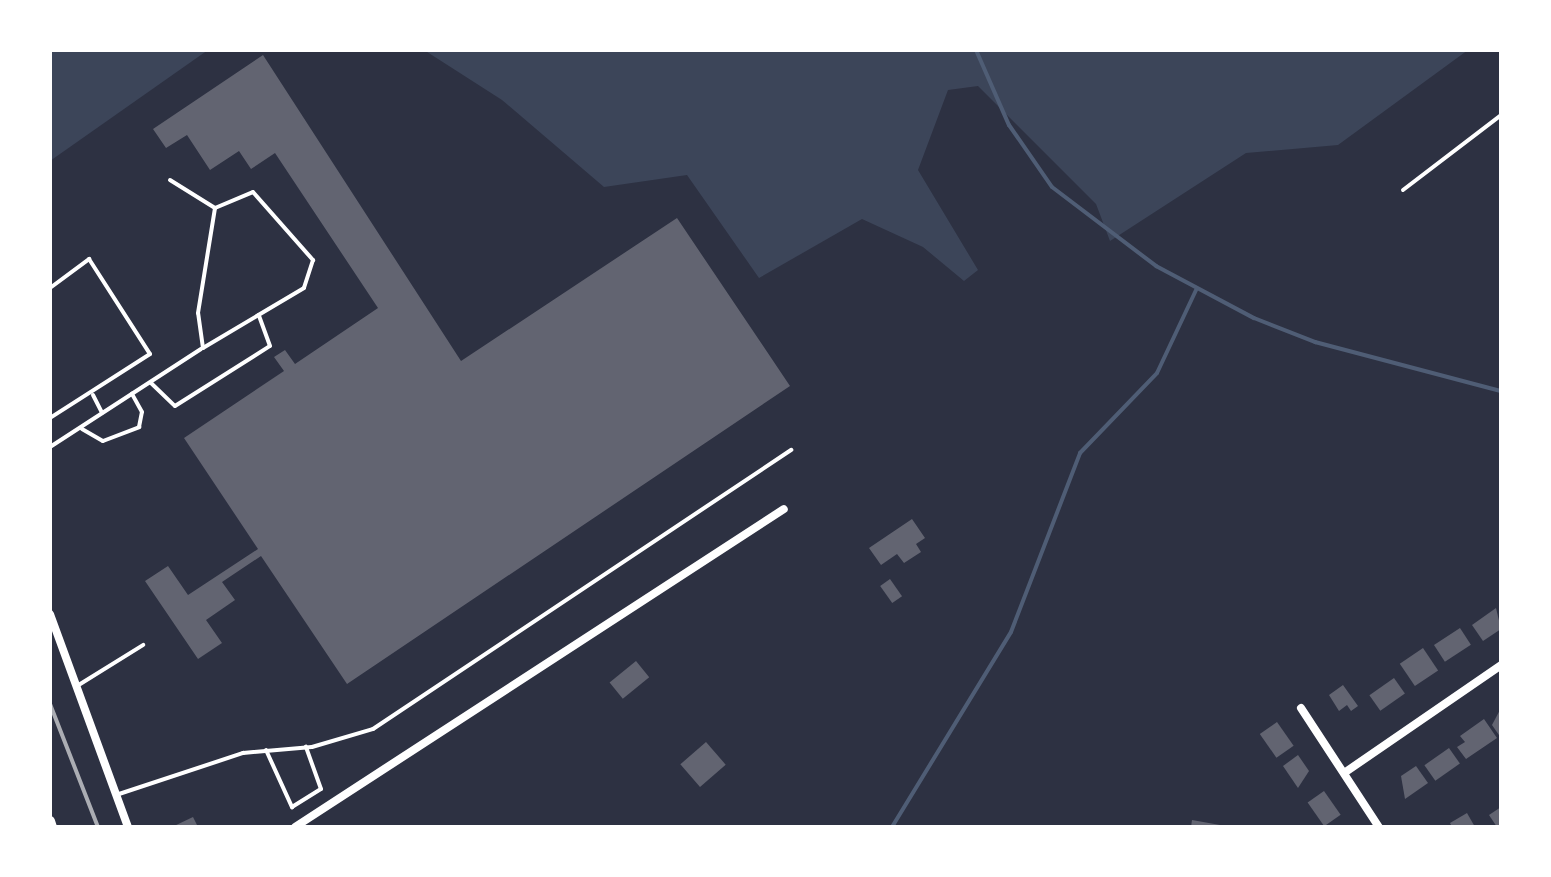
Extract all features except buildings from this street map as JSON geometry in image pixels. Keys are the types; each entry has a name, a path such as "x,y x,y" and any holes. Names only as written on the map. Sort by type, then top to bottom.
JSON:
{"street":[{"path":"296,827 784,509"},
{"path":"50,614 128,827"},
{"path":"1347,771 1501,665"},
{"path":"1301,708 1347,771 1379,827"}],"lane":[{"path":"1403,190 1501,115"},
{"path":"170,180 216,208"},
{"path":"50,447 304,288 313,260 253,192 216,208"},
{"path":"203,348 198,313 216,208"},
{"path":"50,288 89,259 150,354 50,418"},
{"path":"150,382 175,406 270,346 258,315"},
{"path":"92,393 102,413"},
{"path":"80,428 103,441 122,438 139,427 142,412 132,394"},
{"path":"116,795 266,750 306,748 373,729 790,450"},
{"path":"76,686 143,645"},
{"path":"266,750 292,807 321,789 306,748"}],"shaded area":[{"path":"50,50 208,50 50,161"},
{"path":"424,50 1468,50 1338,145 1246,153 1110,241 1096,204 978,86 948,90 918,170 978,270 964,281 923,247 862,219 759,278 687,175 604,187 502,100"}],"waterway":[{"path":"976,50 1009,125 1052,187 1156,266 1254,318 1315,342 1501,391"},
{"path":"892,827 1011,632 1080,453 1157,373 1196,290"}],"railway":[{"path":"50,704 98,827"}]}
